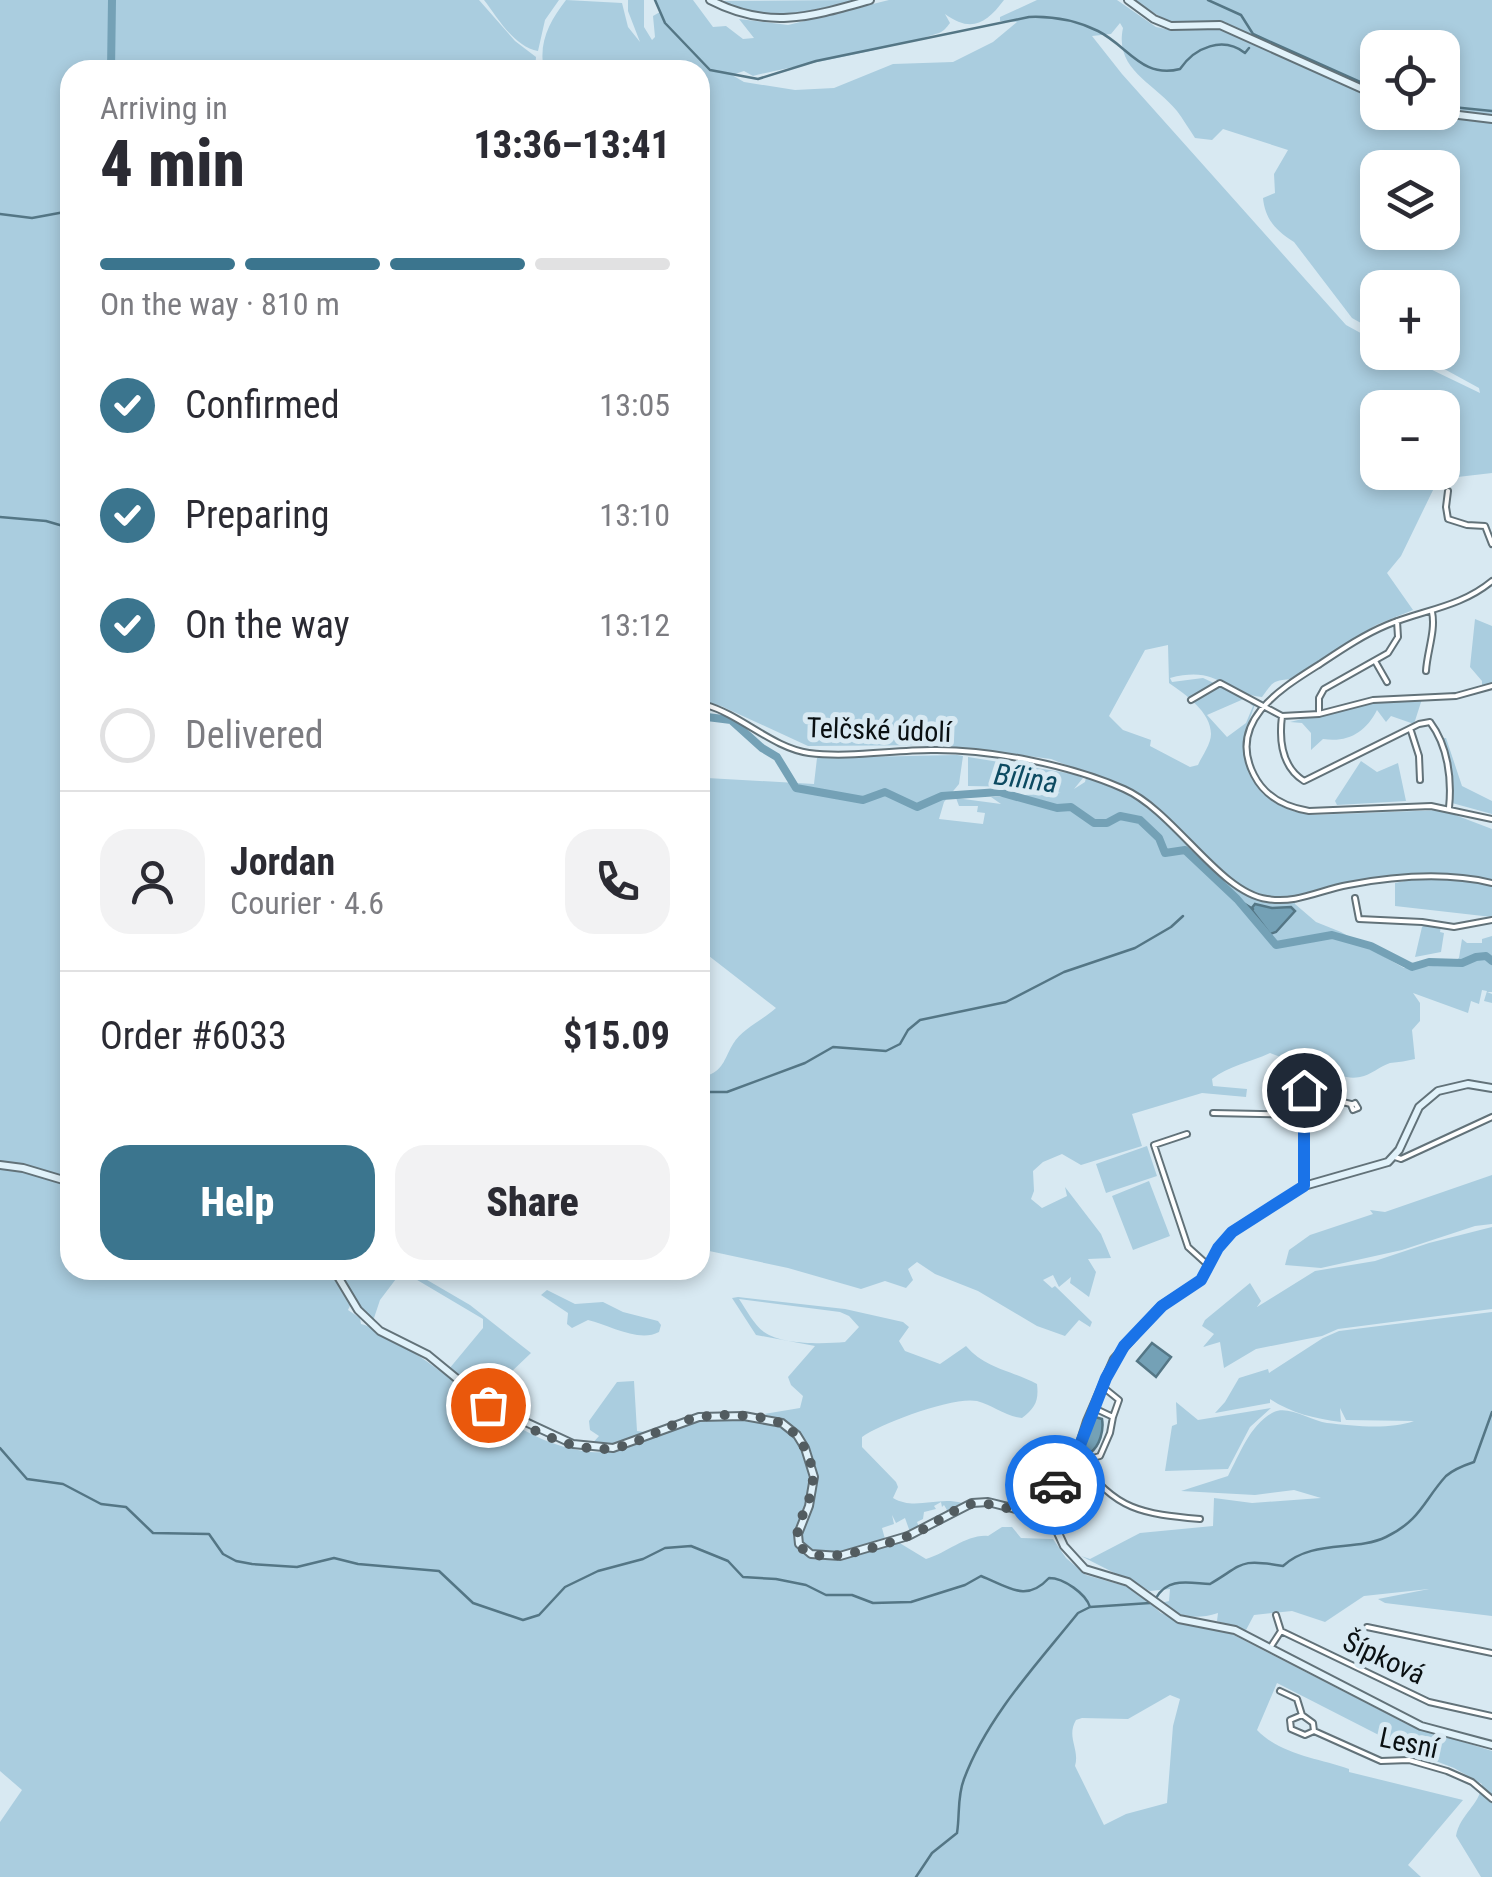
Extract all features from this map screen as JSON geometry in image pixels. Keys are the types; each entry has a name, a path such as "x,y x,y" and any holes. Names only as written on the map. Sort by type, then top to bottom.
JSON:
{"street":[{"path":"710,0 751,16 780,20 870,0"},
{"path":"1128,0 1171,26 1220,26 1360,88"},
{"path":"1460,115 1492,119"},
{"path":"1448,491 1448,518 1485,526 1490,530 1492,544"},
{"path":"1492,581 1466,599 1397,621 1346,647 1263,704 1252,723 1248,754 1255,777 1275,800 1309,811 1414,806 1449,808 1492,819"},
{"path":"1426,671 1434,622 1432,612"},
{"path":"1318,714 1324,689 1394,646 1397,621"},
{"path":"1374,661 1387,682"},
{"path":"1191,700 1220,683 1282,716 1318,714 1373,700 1456,696 1492,686"},
{"name":"Telčské údolí","path":"710,707 808,753 944,750 1044,763 1128,790 1148,803 1243,890 1268,900 1297,899 1348,885 1424,876 1492,883"},
{"path":"1282,716 1281,748 1297,778 1304,781 1430,722 1450,771 1449,808"},
{"path":"1411,731 1419,756 1420,780"},
{"path":"1355,898 1359,919 1454,928 1492,920"},
{"path":"340,1280 358,1310 380,1331 428,1355 488,1405 573,1444 613,1448 699,1417 744,1416 782,1423 797,1435 812,1467 814,1486 798,1534 801,1547 811,1554 840,1556 923,1529 972,1504 988,1502 1020,1510 1035,1506 1078,1460 1114,1359 1162,1306 1196,1284 1225,1238 1304,1186 1381,1166 1395,1157 1416,1112 1434,1093 1462,1084 1492,1088"},
{"path":"1270,1085 1276,1092 1304,1088 1304,1186"},
{"path":"1303,1102 1320,1097 1351,1104"},
{"path":"1213,1113 1303,1114"},
{"path":"1395,1157 1402,1159 1492,1117"},
{"path":"1187,1134 1154,1145 1188,1248 1209,1266"},
{"path":"0,1166 16,1166 60,1179"},
{"path":"1078,1460 1095,1459 1101,1454 1119,1400 1103,1387"},
{"path":"1094,1408 1113,1417"},
{"path":"1078,1460 1118,1502 1159,1514 1200,1519"},
{"path":"1035,1506 1053,1522 1064,1546 1085,1569 1128,1582 1178,1619 1235,1630 1420,1726 1492,1745"},
{"path":"1270,1648 1281,1631 1276,1615"},
{"path":"1367,1628 1492,1653"},
{"name":"Šípková","path":"1281,1631 1429,1702 1492,1716"},
{"path":"1280,1691 1298,1699 1302,1715 1311,1720 1314,1732 1304,1735 1291,1729 1290,1720 1302,1715"},
{"name":"Lesní","path":"1314,1732 1381,1761 1408,1760 1446,1771 1472,1782 1492,1799"}],"shaded area":[{"path":"0,0 479,0 536,60 60,60 60,1176 24,1165 0,1163"},
{"path":"484,0 559,0 545,20 538,51 514,38"},
{"path":"566,0 622,3 628,27 640,42 628,11 628,0 644,0 644,27 652,40 653,16 660,12 656,0 693,0 713,27 726,26 743,39 754,38 739,19 788,25 889,0 1004,0 977,23 963,23 945,14 950,23 944,30 917,40 753,76 744,71 732,75 744,82 795,90 834,88 893,64 953,62 993,42 1017,22 1000,21 1000,17 1037,0 1117,0 1156,27 1220,27 1360,92 1360,130 1460,130 1460,119 1492,123 1492,473 1460,477 1460,390 1360,390 1360,490 1433,490 1401,556 1387,573 1413,610 1376,625 1290,679 1273,683 1262,697 1237,691 1210,677 1170,678 1172,682 1203,678 1246,698 1207,715 1227,737 1246,723 1253,706 1250,704 1254,702 1245,744 1251,778 1260,791 1291,810 1312,815 1442,810 1492,829 1492,881 1442,874 1392,877 1293,897 1295,904 1316,922 1404,968 1449,965 1459,958 1462,939 1482,943 1482,939 1492,936 1492,992 1487,992 1492,994 1492,1003 1484,1001 1487,991 1482,990 1479,1004 1471,1001 1468,1013 1413,993 1420,1003 1420,1021 1412,1030 1415,1059 1390,1063 1351,1078 1309,1065 1288,1068 1283,1058 1270,1053 1212,1079 1213,1086 1247,1089 1246,1097 1202,1093 1132,1114 1142,1146 1081,1165 1062,1154 1043,1162 1033,1171 1031,1199 1042,1208 1067,1196 1065,1187 1101,1234 1111,1258 1088,1259 1096,1272 1089,1297 1070,1283 1071,1277 1059,1287 1053,1275 1043,1280 1052,1288 1055,1286 1092,1322 1090,1327 1079,1320 1065,1336 1037,1326 978,1291 935,1274 917,1262 908,1269 913,1280 906,1288 885,1281 861,1289 710,1251 710,1074 724,1062 737,1039 776,1008 710,957 710,778 814,784 817,758 963,756 959,784 944,802 939,819 983,824 985,813 977,812 978,806 959,806 956,798 1001,804 991,797 1061,793 1022,787 968,786 968,757 1074,774 1083,778 1074,789 1085,782 1087,773 1051,759 940,745 808,746 710,704 710,60 543,60 544,41","holes":["1120,23 1122,42 1130,65 1177,111 1195,138 1212,140 1223,129 1288,150 1274,174 1275,193 1263,198 1266,212 1352,318 1360,322 1360,270 1460,270 1460,370 1446,370 1479,388 1480,393 1432,370 1360,370 1360,333 1346,325 1092,36 1111,34","1168,645 1169,683 1202,711 1210,726 1208,746 1198,765 1190,767 1150,746 1151,740 1123,730 1109,716 1145,650","1255,904 1272,908 1291,907 1265,929 1251,909"]},
{"path":"859,0 789,14 753,13 720,1"},
{"path":"1133,0 1492,0 1492,116 1460,113 1460,30 1360,30 1360,85 1222,24 1172,24"},
{"path":"1475,619 1492,626 1492,684 1482,687 1482,681 1470,667"},
{"path":"1422,699 1414,724 1391,716 1386,722 1377,710 1355,734 1323,739 1311,750 1311,733 1302,723 1290,722 1370,702"},
{"path":"1441,738 1446,738 1462,786 1492,801 1492,814 1452,803 1452,776"},
{"path":"1361,761 1377,772 1398,763 1406,801 1337,805 1335,801"},
{"path":"1419,878 1492,884 1492,917 1395,906 1395,883"},
{"path":"1255,904 1291,907 1295,911 1270,934 1251,909"},
{"path":"1422,927 1441,927 1440,932 1444,933 1441,952 1415,957"},
{"path":"1147,1146 1157,1176 1106,1193 1096,1164"},
{"path":"0,1169 26,1171 60,1181 60,1280 335,1280 350,1306 348,1310 360,1318 361,1324 412,1352 505,1419 555,1444 609,1452 702,1422 750,1420 786,1429 805,1454 810,1474 807,1505 797,1536 799,1548 809,1555 834,1559 898,1542 926,1559 1002,1527 1012,1527 1021,1538 1053,1539 1066,1558 1086,1575 1132,1588 1161,1613 1196,1627 1220,1628 1409,1725 1492,1751 1492,1877 1481,1877 1456,1836 1482,1784 1277,1683 1257,1730 1277,1745 1349,1772 1463,1800 1408,1865 1421,1877 0,1877 0,1822 22,1790 0,1771","holes":["1170,1695 1180,1699 1173,1726 1167,1803 1126,1814 1104,1825 1075,1766 1072,1732 1076,1720 1128,1719"]},
{"path":"1492,1175 1492,1224 1321,1268 1285,1265 1289,1250 1310,1235 1373,1214 1370,1210 1385,1212"},
{"path":"1149,1181 1170,1236 1133,1250 1112,1196"},
{"path":"1492,1227 1492,1309 1338,1329 1322,1336 1256,1349 1224,1368 1220,1342 1203,1347 1214,1334 1202,1326 1205,1320 1250,1283 1261,1301 1257,1307 1315,1271 1375,1261"},
{"path":"342,1280 395,1280 380,1300 373,1321"},
{"path":"417,1280 427,1280 470,1305 531,1353 486,1396 449,1369 483,1328 483,1319"},
{"path":"547,1290 575,1304 603,1302 658,1321 659,1332 633,1334 588,1320 572,1328 567,1324 568,1313 541,1295"},
{"path":"732,1298 845,1309 903,1322 909,1327 899,1341 905,1351 940,1364 966,1346 990,1364 1037,1384 1037,1400 1022,1418 977,1401 952,1403 918,1412 862,1437 862,1447 896,1482 893,1498 910,1503 944,1501 962,1503 942,1515 947,1510 941,1502 934,1506 936,1509 924,1512 923,1519 917,1522 919,1527 910,1532 905,1518 896,1523 892,1515 894,1524 882,1528 882,1541 842,1552 812,1550 802,1540 814,1492 813,1463 790,1428 764,1414 800,1408 803,1396 788,1377 815,1346 756,1335","holes":["739,1299 840,1312 859,1327 845,1342 792,1341 764,1332"]},
{"path":"1492,1312 1492,1616 1378,1599 1429,1589 1364,1596 1325,1622 1292,1611 1254,1615 1246,1630 1217,1621 1218,1613 1195,1617 1175,1612 1161,1603 1169,1601 1170,1589 1150,1591 1081,1556 1090,1559 1140,1533 1213,1526 1214,1498 1252,1503 1321,1498 1294,1490 1255,1495 1181,1491 1228,1476 1252,1432 1266,1417 1280,1410 1327,1423 1360,1426 1394,1426 1414,1421 1346,1420 1340,1408 1341,1422 1332,1421 1295,1412 1270,1399 1270,1403 1215,1413 1239,1378 1268,1369 1269,1373 1339,1331"},
{"path":"1152,1343 1171,1357 1156,1377 1137,1361"},
{"path":"634,1381 637,1431 645,1432 612,1446 590,1446 599,1436 590,1430 589,1421 617,1382"},
{"path":"1176,1402 1198,1420 1271,1408 1250,1427 1228,1469 1165,1471 1172,1426 1177,1424"},
{"path":"1092,1416 1102,1419 1102,1428 1099,1442 1090,1453 1082,1450"}],"waterway":[{"name":"Bílina","path":"111,60 112,0"},
{"path":"655,0 665,23 700,60"},
{"path":"1208,0 1241,15 1253,34 1360,82"},
{"path":"710,70 758,79 816,61 1029,17 1090,27 1145,65 1167,71 1180,69 1193,55 1210,46 1228,45 1245,53 1249,48"},
{"path":"1460,108 1492,111"},
{"path":"0,214 32,218 60,213"},
{"path":"0,517 60,525"},
{"name":"Bílina","path":"710,717 731,720 777,757 796,788 863,800 885,792 917,807 942,796 999,792 1057,808 1071,807 1094,823 1107,823 1120,816 1140,820 1159,838 1165,853 1185,850 1237,899 1276,945 1332,935 1371,946 1412,967 1429,962 1462,963 1486,956 1492,961"},
{"name":"Bílina","path":"1237,899 1253,909"},
{"path":"710,1092 727,1092 805,1063 833,1047 886,1051 900,1044 920,1020 1006,1002 1064,972 1135,948 1183,916"},
{"path":"1156,1598 1173,1584 1210,1584 1243,1564 1283,1566 1307,1552 1386,1537 1415,1517 1446,1476 1474,1462 1492,1412"},
{"path":"0,1448 27,1479 63,1484 101,1504 126,1507 153,1533 209,1534 223,1554 236,1561 297,1567 334,1558 358,1564 439,1571 473,1603 523,1620 539,1615 565,1587 598,1571 643,1559 665,1548 691,1546 728,1561 743,1577 776,1579 806,1585 826,1595 852,1595 873,1603 911,1602 981,1576 1025,1591 1041,1586 1049,1578 1055,1579 1079,1592 1090,1607 1150,1603"},
{"path":"916,1877 932,1853 957,1833 964,1779 999,1713 1078,1613 1090,1607"}],"way so far":[{"path":"488,1405 544,1434 599,1449 630,1444 699,1417 744,1416 782,1423 805,1448 814,1476 809,1506 798,1534 799,1544 805,1552 822,1556 840,1556 908,1536 958,1508 980,1502 1020,1510 1031,1508 1055,1485"}],"route":[{"path":"1055,1485 1075,1458 1114,1359 1124,1346 1162,1306 1201,1280 1225,1238 1304,1186 1304,1090"}]}
